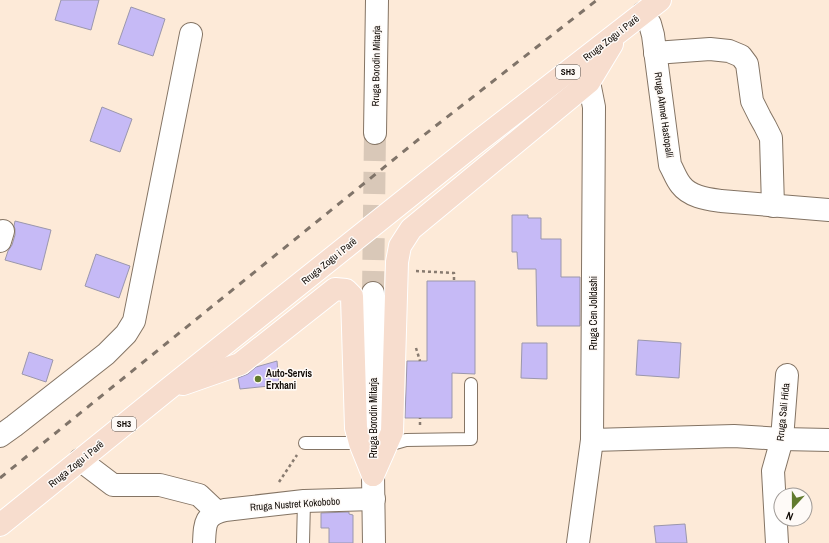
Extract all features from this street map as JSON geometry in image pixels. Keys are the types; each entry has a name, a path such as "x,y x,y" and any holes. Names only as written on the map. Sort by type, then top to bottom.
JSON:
{"main road":[{"name":"Rruga Zogu i Parë","path":"0,525 166,390 476,143 652,7"},
{"path":"373,475 392,432 397,262 400,246 411,229 589,82 617,34"},
{"path":"166,390 240,364 335,289 346,290 352,296 356,428 360,443 373,475"}],"street":[{"name":"Rruga Borodin Mitarja","path":"375,133 378,0"},
{"name":"Rruga Ahmet Hastopalli","path":"652,7 650,24 653,35 670,166 682,186 692,194 721,201 829,210"},
{"path":"0,436 106,354 126,334 134,321 191,34"},
{"path":"655,53 710,49 729,51 741,56 747,64 752,101 771,138 773,206"},
{"name":"Rruga Cen Jolldashi","path":"578,543 592,440 594,108 589,82"},
{"name":"Rruga Borodin Mitarja","path":"373,293 374,543"},
{"name":"Rruga Sali Hida","path":"777,543 773,470 782,439 787,375"},
{"path":"592,440 734,436 829,440"},
{"path":"80,460 113,485 160,485 199,495 217,512 206,521 204,543"},
{"name":"Rruga Nustret Kokobobo","path":"217,512 304,501 374,499"}],"lane":[{"path":"385,446 406,440 471,439 471,384"},
{"path":"305,443 360,443"},
{"path":"303,543 304,501"}],"path":[{"path":"397,270 454,273 454,281"},
{"path":"264,506 305,443"}],"building":[{"path":"61,0 99,0 91,30 55,20"},
{"path":"131,7 165,19 153,56 118,44"},
{"path":"102,107 132,119 120,152 90,141"},
{"path":"512,215 528,215 528,218 541,218 541,239 561,239 561,277 580,277 580,326 537,326 536,269 518,269 517,252 512,252"},
{"path":"15,221 51,230 41,270 5,260 15,235"},
{"path":"96,254 130,266 119,298 85,286"},
{"path":"427,281 475,281 475,374 452,373 452,418 405,418 407,361 427,361"},
{"path":"638,340 681,343 679,378 636,375"},
{"path":"522,343 547,343 547,379 521,378"},
{"path":"29,352 53,360 46,382 22,374"},
{"name":"Auto-Servis Erxhani","path":"277,361 279,385 240,389 238,378 248,374 256,367"},
{"path":"349,512 349,514 353,515 353,543 329,543 329,528 321,528 321,513"},
{"path":"685,524 687,543 656,543 654,526"}],"tunnel":[{"path":"373,293 375,133"}],"railway":[{"path":"0,478 419,139 597,0"}],"place":[{"name":"Auto-Servis Erxhani","path":"258,379"}]}
